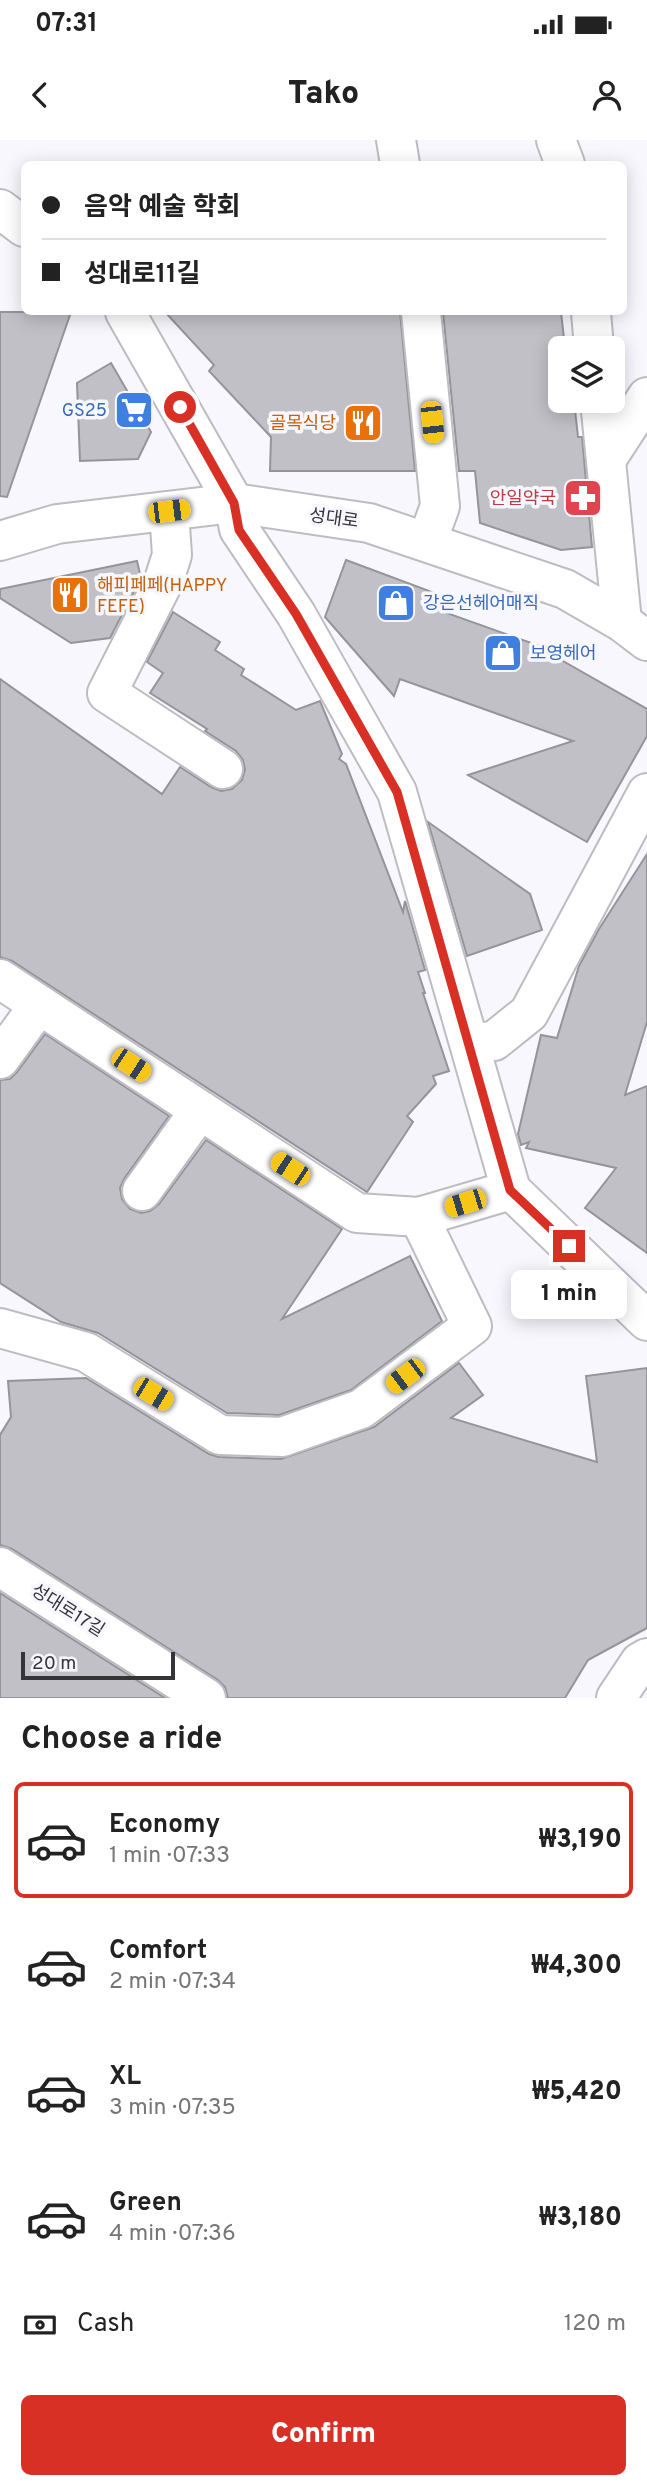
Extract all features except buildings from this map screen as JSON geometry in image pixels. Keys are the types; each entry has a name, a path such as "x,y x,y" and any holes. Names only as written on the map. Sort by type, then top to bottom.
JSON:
{"street":[{"path":"396,140 400,161"},
{"path":"556,140 564,161"},
{"path":"0,209 21,226"},
{"path":"127,315 234,503 239,530 296,614 397,792 510,1190 647,1321"},
{"path":"421,315 440,506 427,542"},
{"path":"591,315 593,336"},
{"path":"606,460 647,397"},
{"path":"601,413 606,460 634,631"},
{"name":"성대로","path":"0,541 57,524 234,503 369,523 565,589 634,631"},
{"path":"169,511 172,555 163,583 107,693 223,769"},
{"path":"470,1043 494,1041 529,1013 647,793"},
{"path":"0,979 357,1213 419,1217 510,1190"},
{"path":"0,1059 39,1005"},
{"path":"142,1191 200,1110"},
{"path":"0,1328 86,1352 220,1435 282,1437 360,1409 472,1326 419,1217"},
{"name":"성대로17길","path":"0,1567 206,1698"},
{"path":"616,1698 640,1662 647,1658"}],"place":[{"name":"GS25","path":"134,410"},
{"name":"골목식당","path":"363,423"},
{"name":"안일약국","path":"583,498"},
{"name":"해피페페(HAPPY FEFE)","path":"70,595"},
{"name":"강은선헤어매직","path":"396,603"},
{"name":"보영헤어","path":"503,653"}],"route":[{"path":"180,407 234,503 239,530 296,614 397,792 510,1190 569,1246"}]}
